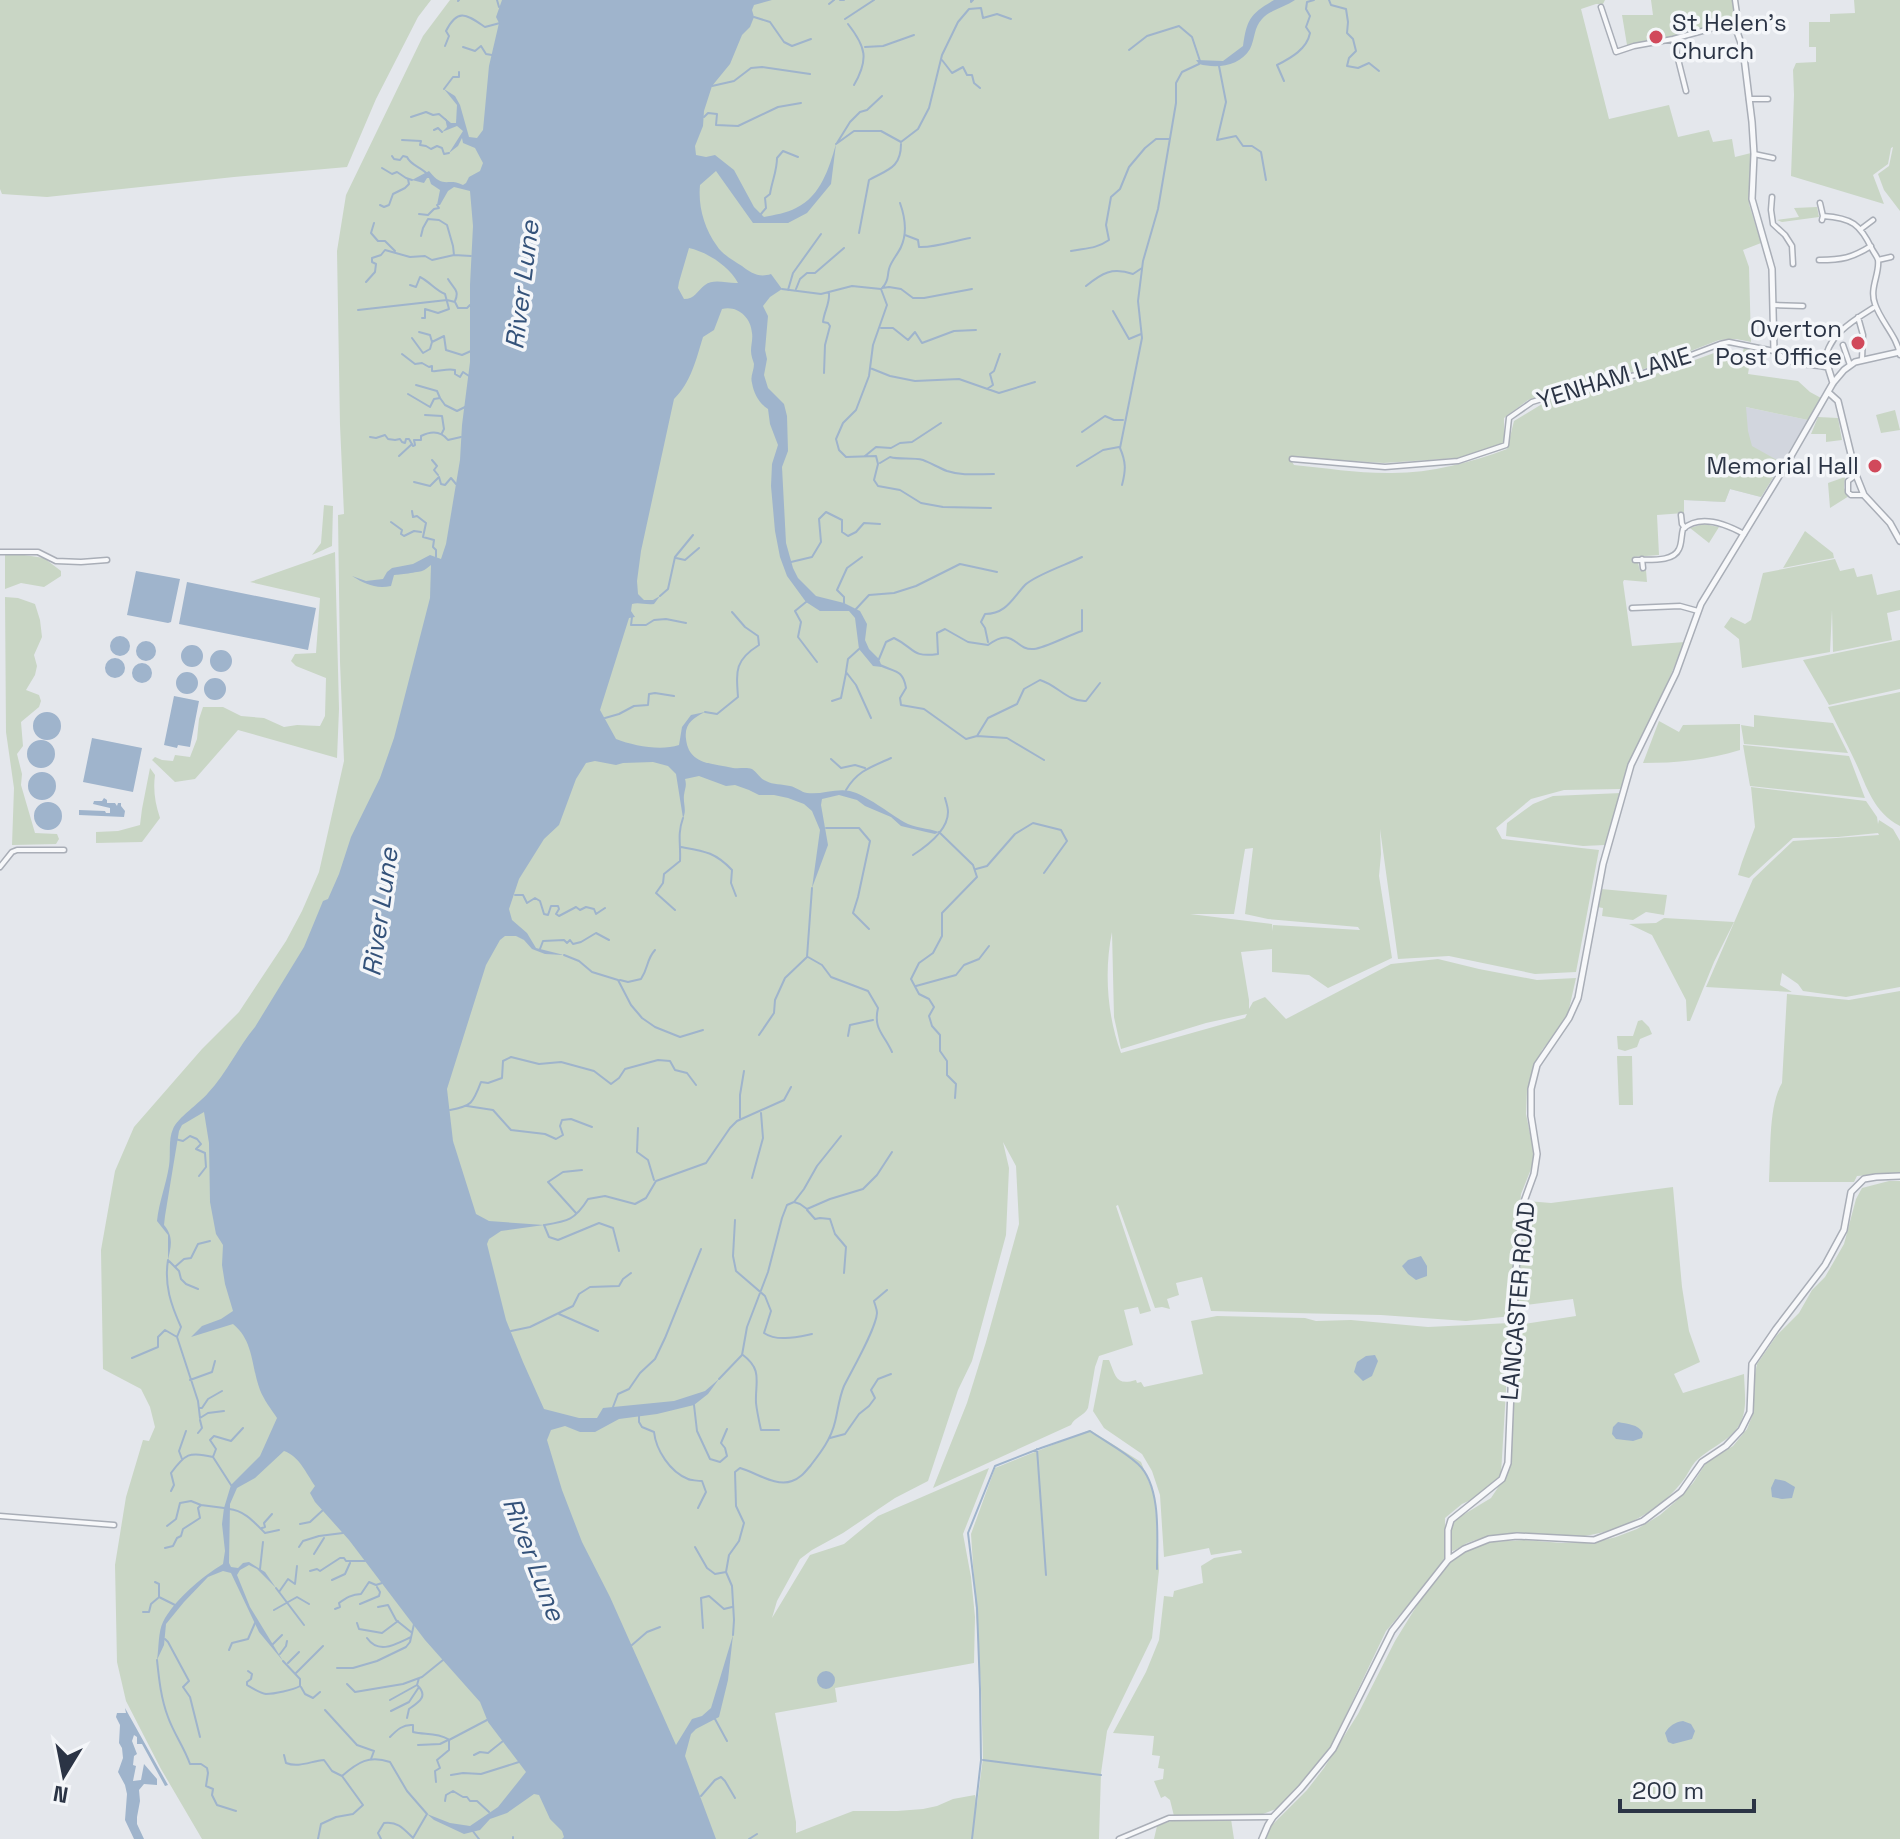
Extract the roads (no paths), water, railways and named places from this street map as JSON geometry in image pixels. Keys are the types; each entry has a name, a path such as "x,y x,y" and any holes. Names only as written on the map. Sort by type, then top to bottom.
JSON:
{"street":[{"path":"1735,0 1738,21 1735,26 1743,49 1754,154 1752,199 1772,269 1774,351 1788,361 1825,365 1831,371 1833,383"},
{"path":"1601,7 1616,52 1728,24 1735,26"},
{"path":"1673,39 1686,91"},
{"path":"1749,99 1768,99"},
{"path":"1754,154 1773,158"},
{"path":"1772,197 1773,224 1792,246 1793,264"},
{"path":"1820,203 1823,218 1843,218 1861,229 1871,246 1878,260 1873,288 1875,305 1900,353 1862,359 1850,365 1843,345"},
{"path":"1861,229 1873,220"},
{"path":"1759,228 1773,224"},
{"path":"1819,260 1854,257 1871,246"},
{"path":"1878,260 1891,257"},
{"path":"1773,305 1803,306"},
{"path":"1825,365 1831,343 1849,323 1873,308"},
{"path":"1858,317 1863,335 1862,359"},
{"name":"YENHAM LANE","path":"1292,459 1385,467 1458,461 1506,445 1509,418 1532,402 1583,386 1641,374 1729,342 1774,351"},
{"name":"LANCASTER ROAD","path":"1448,1560 1449,1523 1502,1479 1508,1463 1516,1270 1522,1207 1534,1174 1537,1154 1530,1101 1533,1078 1544,1053 1569,1018 1578,998 1603,864 1631,765 1676,673 1701,604 1833,383 1850,365"},
{"path":"1828,392 1838,401 1864,495 1890,523 1900,541"},
{"path":"1856,475 1848,481 1848,492 1864,495"},
{"path":"1681,515 1685,528"},
{"path":"1635,560 1666,558 1675,554 1685,528 1694,522 1727,526 1744,534"},
{"path":"0,552 38,552 56,561 107,560"},
{"path":"1642,559 1643,568"},
{"path":"1632,608 1680,606 1698,611"},
{"path":"0,867 17,850 64,850"},
{"path":"1262,1839 1273,1817 1333,1749 1392,1631 1448,1560 1471,1545 1499,1538 1594,1540 1643,1521 1681,1492 1702,1462 1726,1446 1741,1430 1750,1412 1752,1364 1825,1265 1844,1230 1851,1192 1864,1179 1900,1176"},
{"path":"0,1516 114,1525"},
{"path":"1119,1839 1169,1818 1273,1817"}],"water":[{"name":"River Lune","path":"502,0 772,0 754,5 750,27 742,35 730,64 712,86 695,146 696,155 715,155 734,170 754,207 764,217 792,210 812,196 827,172 836,144 831,184 807,213 788,223 753,223 716,171 700,185 701,209 705,224 722,252 752,273 771,274 782,289 763,306 768,316 764,375 768,388 784,404 787,416 788,451 782,467 786,543 793,568 798,578 816,596 844,603 860,611 867,624 865,640 882,667 873,666 859,649 855,618 849,611 820,611 806,602 787,576 775,531 771,486 772,464 778,445 768,409 753,387 751,327 746,317 728,308 722,309 714,330 703,337 689,378 674,399 637,581 638,594 644,600 660,596 654,604 632,604 631,611 635,617 629,618 600,710 616,739 656,748 679,745 682,727 691,715 705,712 693,719 686,729 688,748 697,759 733,768 752,769 762,779 807,793 850,791 908,824 939,832 935,834 901,826 891,817 857,800 839,795 822,799 828,845 812,888 820,830 812,811 804,804 774,795 759,795 699,776 685,779 683,818 676,774 668,766 653,762 616,765 595,761 586,763 576,779 559,825 544,839 519,879 509,909 512,920 527,933 536,948 564,955 545,954 532,949 516,936 505,936 500,940 486,965 447,1089 453,1141 476,1214 489,1221 544,1225 501,1231 487,1244 506,1320 544,1409 579,1418 597,1418 603,1408 674,1401 705,1391 719,1379 708,1394 694,1405 619,1419 595,1432 580,1432 565,1426 551,1430 547,1440 582,1542 676,1745 692,1719 702,1716 711,1708 733,1635 728,1680 719,1717 691,1734 685,1756 716,1839 562,1839 562,1831 550,1819 539,1795 534,1794 507,1813 490,1819 480,1830 464,1834 427,1814 450,1823 470,1826 498,1807 526,1772 488,1722 480,1702 425,1640 349,1540 315,1502 310,1493 315,1486 298,1461 284,1451 255,1478 237,1488 230,1504 229,1563 231,1567 238,1568 249,1562 265,1572 276,1588 249,1565 237,1575 250,1607 283,1661 259,1632 231,1573 223,1571 208,1577 166,1624 164,1645 157,1660 160,1630 174,1605 223,1564 222,1524 231,1485 260,1456 277,1418 260,1390 245,1338 233,1324 191,1337 202,1326 233,1311 222,1265 223,1245 216,1234 210,1202 209,1143 204,1112 182,1125 179,1131 164,1225 170,1238 171,1246 168,1260 168,1235 157,1221 169,1166 171,1138 179,1120 221,1077 304,947 323,901 328,899 339,874 351,837 380,778 394,738 430,598 431,565 422,571 394,575 391,586 370,585 352,576 366,581 383,579 392,568 413,564 430,555 441,559 446,544 460,460 470,362 473,226 470,191 454,187 437,205 440,190 431,184 429,178 424,183 412,180 429,171 442,182 463,185 480,171 483,163 475,148 463,143 462,138 449,153 463,131 457,126 442,132 447,127 445,118 456,123 457,105 444,89 455,96 460,105 469,137 477,138 483,130 489,66 499,23 496,17","holes":["689,248 723,266 738,283 709,283 684,299 678,288 679,282"]},
{"path":"1274,0 1295,0 1262,19 1246,55 1228,65 1199,64 1196,60 1223,61 1243,46 1251,18"},
{"path":"136,571 180,579 171,622 127,615"},
{"path":"187,582 316,608 308,650 179,624"},
{"path":"120,636 127,639 130,646 127,653 120,656 113,653 110,646 113,639"},
{"path":"146,641 153,644 156,651 153,658 146,661 139,658 136,651 139,644"},
{"path":"192,645 200,648 203,656 200,664 192,667 184,664 181,656 184,648"},
{"path":"221,650 229,653 232,661 229,669 221,672 213,669 210,661 213,653"},
{"path":"115,658 122,661 125,668 122,675 115,678 108,675 105,668 108,661"},
{"path":"142,663 149,666 152,673 149,680 142,683 135,680 132,673 135,666"},
{"path":"187,672 195,675 198,683 195,691 187,694 179,691 176,683 179,675"},
{"path":"215,678 223,681 226,689 223,697 215,700 207,697 204,689 207,681"},
{"path":"174,696 199,701 190,747 164,745"},
{"path":"47,712 57,716 61,726 57,736 47,740 37,736 33,726 37,716"},
{"path":"92,738 142,748 133,792 83,782"},
{"path":"41,740 51,744 55,754 51,764 41,768 31,764 27,754 31,744"},
{"path":"42,772 52,776 56,786 52,796 42,800 32,796 28,786 32,776"},
{"path":"104,798 107,803 117,806 121,803 124,817 79,815 79,810 110,813 110,808 93,804"},
{"path":"48,802 58,806 62,816 58,826 48,830 38,826 34,816 38,806"},
{"path":"1421,1256 1427,1266 1427,1276 1416,1280 1402,1266 1408,1260"},
{"path":"1375,1355 1378,1361 1372,1376 1363,1381 1354,1372 1357,1362"},
{"path":"1618,1422 1638,1428 1643,1433 1642,1438 1633,1441 1616,1439 1612,1434"},
{"path":"1775,1479 1795,1487 1792,1498 1772,1497 1771,1488"},
{"path":"822,1671 830,1671 835,1680 833,1687 822,1689 817,1684 817,1676"},
{"path":"125,1708 168,1785 165,1786 134,1735 132,1741 137,1754 134,1756 133,1781 141,1780 144,1764 157,1779 157,1785 144,1784 139,1790 137,1824 144,1839 134,1839 125,1820 127,1794 118,1772 123,1758 119,1743 120,1725 116,1717 117,1713 126,1713"},
{"path":"1683,1721 1691,1724 1695,1731 1692,1739 1673,1744 1668,1742 1665,1733 1670,1726"}],"waterway":[{"path":"497,0 499,7"},
{"path":"829,4 834,0"},
{"path":"845,19 874,0"},
{"path":"971,0 973,0"},
{"path":"1284,81 1277,65 1306,44 1310,33 1306,27 1310,16 1306,9 1307,2 1314,0"},
{"path":"1329,0 1331,5 1346,9 1347,33 1353,39 1356,51 1349,58 1347,66 1358,68 1369,63 1379,71"},
{"path":"836,144 854,131 881,131 901,142 918,129 929,108 942,55 958,22 969,9 981,8 983,18 997,14 1011,19"},
{"path":"445,46 449,36 446,31 459,16 468,17 485,27 500,23"},
{"path":"754,17 770,22 784,42 792,46 811,39"},
{"path":"848,24 859,40 863,53 862,68 854,85"},
{"path":"1129,50 1147,36 1179,26 1192,37 1200,61"},
{"path":"865,47 883,46 914,35"},
{"path":"463,47 475,51 481,46 486,54 492,55"},
{"path":"942,60 952,73 963,67 980,88"},
{"path":"1122,485 1125,466 1120,448 1142,338 1138,301 1143,261 1158,209 1176,103 1176,83 1182,72 1199,64"},
{"path":"1219,66 1226,102 1217,140 1236,136 1243,146 1252,146 1261,152 1266,180"},
{"path":"712,86 734,81 751,68 810,74"},
{"path":"444,89 453,77 459,77 459,72"},
{"path":"837,143 850,122 882,96"},
{"path":"704,117 708,113 717,114 716,125 738,126 778,107 801,103"},
{"path":"411,117 426,112 439,114 446,120"},
{"path":"434,130 438,128 442,132"},
{"path":"1071,251 1095,247 1109,240 1106,225 1111,197 1120,189 1129,167 1156,139 1170,139"},
{"path":"402,140 421,141 420,145 431,149 437,146 442,148 444,154 449,153"},
{"path":"859,233 869,180 895,164 901,144"},
{"path":"761,214 766,208 765,198 770,194 777,158 783,151 798,157"},
{"path":"392,156 400,160 403,156 407,157 428,175"},
{"path":"382,168 412,180"},
{"path":"380,205 389,205 393,194 409,184 408,179"},
{"path":"883,287 904,236 900,203"},
{"path":"419,214 428,215 439,208 437,205"},
{"path":"421,236 428,219 439,220 447,225 454,255"},
{"path":"374,223 371,233 395,251"},
{"path":"788,290 793,273 821,234"},
{"path":"905,235 918,240 919,247 970,238"},
{"path":"796,289 807,273 815,273 844,248"},
{"path":"366,282 375,272 376,264 372,258 385,250 410,257 425,256 432,260 454,255 471,256"},
{"path":"1086,286 1108,272 1133,274 1142,268"},
{"path":"410,285 416,287 420,277 445,294 449,309 438,313 425,309 425,318 422,318"},
{"path":"448,279 456,292 455,301"},
{"path":"782,289 821,294 852,286 881,289 887,305 873,345 869,376 856,410 843,423 836,439 839,450 846,457 876,456 878,464 874,480 878,486 900,490 921,503 943,507 991,508"},
{"path":"882,288 901,289 913,298 972,289"},
{"path":"824,373 825,345 830,326 823,322 829,293"},
{"path":"358,310 447,300 455,302 458,308 470,305"},
{"path":"1113,311 1129,339 1141,334"},
{"path":"881,328 893,328 908,340 915,332 922,343 954,331 976,330"},
{"path":"419,332 430,335 432,342"},
{"path":"412,338 423,353 430,349 432,342 444,336 446,350 462,355 471,351"},
{"path":"402,354 415,364 432,366 432,371 455,370 460,377 463,372 469,376"},
{"path":"987,389 993,385 990,374 1000,354"},
{"path":"870,368 915,381 959,379 999,393 1035,382"},
{"path":"416,385 437,391 440,398"},
{"path":"408,394 430,407 434,399 440,398 445,405 457,411 465,407"},
{"path":"425,415 442,416 442,433"},
{"path":"1082,432 1105,416 1123,420"},
{"path":"865,456 876,447 891,448 912,442 941,423"},
{"path":"370,437 385,435 388,439 400,439 405,443 409,439 413,446 414,440 421,440 421,436 428,433 439,433 448,440 461,437"},
{"path":"399,456 412,444"},
{"path":"1077,466 1103,450 1119,447"},
{"path":"880,463 890,457 915,459 953,473 994,474"},
{"path":"432,460 437,466 434,470 438,475"},
{"path":"414,482 430,486 439,477 441,484 445,485 451,478 456,484"},
{"path":"412,511 413,517 417,516 426,523 423,537 434,540 436,557"},
{"path":"791,562 812,557 821,542 819,519 826,512 842,520 842,532 848,536 864,523 880,524"},
{"path":"391,522 402,530 404,536 414,531 421,532"},
{"path":"660,596 668,589 675,557 693,535"},
{"path":"676,558 685,560 699,548"},
{"path":"844,603 844,597 837,590 847,568 862,557"},
{"path":"988,642 981,622 985,614 1003,609 1036,577 1082,557"},
{"path":"856,609 869,595 894,593 916,586 960,564 997,572"},
{"path":"806,602 795,611 801,622 798,637 817,662"},
{"path":"879,659 886,642 894,638 918,653 938,654 937,633 945,629 968,642 988,645 1004,637 1027,649 1039,648 1082,631 1082,610"},
{"path":"705,712 717,714 738,697 737,680 741,661 759,645 758,636 732,612"},
{"path":"632,617 631,625 646,625 654,620 666,619 686,623"},
{"path":"859,649 848,659 846,672 856,685 871,718"},
{"path":"880,665 903,677 906,688 900,698 901,705 924,709 966,739 977,736 988,718 1017,704 1024,689 1040,680 1080,701 1086,701 1100,683"},
{"path":"832,701 841,698 846,673"},
{"path":"605,718 634,706 648,705 649,694 674,696"},
{"path":"977,736 1007,738 1044,760"},
{"path":"846,790 860,774 891,758"},
{"path":"831,759 841,768 855,765 865,768"},
{"path":"913,855 941,831 948,812 945,798"},
{"path":"675,910 656,893 663,883 664,874 680,861 683,818"},
{"path":"976,869 987,866 1015,834 1033,823 1061,830 1067,841 1044,873"},
{"path":"826,828 859,828 870,841 853,913 869,929"},
{"path":"939,832 973,865 977,877 942,913 942,936 933,953 919,963 911,979 919,994 929,999 934,1007 929,1016 932,1026 940,1035 940,1051 947,1061 947,1075 956,1084 955,1098"},
{"path":"681,847 709,853 726,864 732,870 731,883 736,896"},
{"path":"759,1035 774,1013 775,1000 785,978 807,957 812,888"},
{"path":"515,895 523,895 527,903 535,898 540,901 544,914 548,915 551,906 558,906 556,914 559,916 576,907 580,910 586,907 594,909 596,914 605,908"},
{"path":"540,949 543,941 564,940 567,943 570,940 573,944 596,933 609,940"},
{"path":"916,986 956,975 964,965 979,959 989,946"},
{"path":"620,980 641,979 655,950"},
{"path":"564,955 579,961 592,972 618,980 631,1005 655,1027 680,1037 703,1030"},
{"path":"808,957 822,965 831,977 868,991 878,1008 878,1026 892,1052"},
{"path":"848,1036 850,1025 873,1020"},
{"path":"450,1110 471,1102 481,1082 502,1078 503,1061 511,1057 539,1064 561,1062 594,1071 611,1084 625,1069 658,1060 670,1061 675,1070 687,1073 696,1085"},
{"path":"740,1118 744,1071"},
{"path":"619,1251 613,1228 599,1223 558,1240 549,1237 544,1225 570,1218 588,1199 605,1196 635,1204 646,1198 656,1181 706,1163 737,1121 784,1100 791,1087"},
{"path":"467,1106 493,1110 511,1130 545,1134 556,1139 563,1135 562,1120 571,1119 592,1127"},
{"path":"752,1178 763,1138 761,1113"},
{"path":"638,1128 637,1152 648,1160 654,1180"},
{"path":"175,1139 183,1141 190,1136 201,1144 196,1149 205,1153 206,1167 199,1176"},
{"path":"794,1202 841,1136"},
{"path":"719,1379 742,1355 747,1327 768,1272 787,1205 794,1202 807,1209 863,1189 892,1152"},
{"path":"576,1213 548,1182 563,1172 582,1170"},
{"path":"807,1210 815,1219 830,1219 835,1234 846,1247 844,1273"},
{"path":"735,1220 733,1256 736,1271 765,1296 771,1311 764,1333 781,1338 812,1334"},
{"path":"176,1266 184,1259 191,1258 198,1244 210,1241"},
{"path":"613,1407 618,1394 629,1389 655,1359 701,1249"},
{"path":"168,1260 169,1295 181,1327 177,1337 198,1401 200,1418 208,1413 224,1411"},
{"path":"169,1261 186,1284 198,1289"},
{"path":"511,1331 530,1327 573,1306 579,1294 590,1287 619,1286 631,1273"},
{"path":"733,1635 732,1586 726,1572 729,1555 739,1541 744,1523 736,1506 735,1472 740,1468 773,1481 786,1482 798,1478 811,1465 831,1434 844,1386 873,1329 877,1313 874,1301 887,1290"},
{"path":"559,1314 598,1331"},
{"path":"132,1358 158,1347 158,1337 165,1330 177,1337"},
{"path":"743,1355 756,1371 756,1403 761,1430 779,1430"},
{"path":"190,1380 212,1372 215,1361"},
{"path":"830,1438 845,1434 875,1398 871,1390 878,1379 891,1374"},
{"path":"199,1408 222,1391"},
{"path":"694,1405 697,1431 710,1459 720,1462 727,1456 721,1443 727,1429"},
{"path":"639,1416 642,1427 654,1432 661,1453 670,1466 681,1476 702,1481 706,1492 698,1508"},
{"path":"198,1433 202,1428 200,1420"},
{"path":"213,1457 216,1449 210,1440 214,1436 231,1441 243,1428"},
{"path":"182,1459 179,1451 186,1431"},
{"path":"972,1839 981,1760 977,1608 968,1533 995,1466 1090,1431 1127,1455 1146,1474 1155,1499 1157,1569"},
{"path":"1037,1449 1046,1575"},
{"path":"171,1491 174,1485 171,1473 184,1458 193,1454 213,1457 231,1485"},
{"path":"167,1526 176,1519 180,1503 191,1501 201,1505"},
{"path":"165,1548 173,1546 183,1529 200,1518 198,1508 201,1505 224,1508"},
{"path":"229,1509 244,1514 265,1533 279,1530"},
{"path":"300,1524 310,1522 323,1510"},
{"path":"262,1528 272,1514"},
{"path":"299,1547 303,1541 343,1533"},
{"path":"314,1554 324,1538"},
{"path":"260,1569 263,1542"},
{"path":"695,1547 707,1568 715,1574 726,1572"},
{"path":"310,1571 320,1571 340,1558 365,1561"},
{"path":"332,1580 345,1574 350,1563"},
{"path":"279,1592 288,1579 295,1584 297,1566"},
{"path":"155,1582 159,1584 159,1597 177,1606"},
{"path":"335,1609 347,1598 361,1594 369,1582 376,1585 382,1583"},
{"path":"360,1604 379,1596 377,1587"},
{"path":"276,1588 304,1625"},
{"path":"703,1628 701,1598 709,1596 724,1609 732,1607"},
{"path":"274,1610 297,1597 309,1604"},
{"path":"143,1612 149,1612 151,1604 158,1598"},
{"path":"378,1607 388,1605 396,1620 411,1632"},
{"path":"357,1623 359,1629 382,1633 398,1621"},
{"path":"229,1650 232,1643 248,1639 255,1623"},
{"path":"337,1668 353,1668 377,1661 406,1647 414,1624"},
{"path":"632,1645 647,1632 660,1627"},
{"path":"272,1645 282,1635"},
{"path":"367,1638 382,1647 411,1637"},
{"path":"165,1639 189,1681 183,1687 190,1697 200,1737"},
{"path":"280,1654 287,1641"},
{"path":"296,1673 323,1646"},
{"path":"288,1663 299,1652"},
{"path":"157,1660 170,1723 190,1764 201,1764 207,1768 206,1786 213,1789 212,1795 217,1805 236,1811"},
{"path":"347,1684 355,1692 403,1684 422,1677 443,1660"},
{"path":"248,1671 252,1674 247,1685 264,1693 278,1693 300,1686 300,1679 283,1661"},
{"path":"407,1718 409,1709 422,1696 417,1685 419,1678"},
{"path":"390,1700 417,1685"},
{"path":"301,1687 305,1694 313,1698 320,1692"},
{"path":"391,1711 409,1702 419,1687"},
{"path":"325,1710 357,1745 374,1751 371,1759"},
{"path":"715,1719 727,1741"},
{"path":"436,1782 435,1771 440,1768 437,1760 449,1750 449,1740 487,1720"},
{"path":"390,1737 403,1727 413,1725 413,1732 448,1739"},
{"path":"418,1745 440,1744 448,1740"},
{"path":"474,1755 488,1753 503,1741"},
{"path":"284,1755 286,1763 291,1764 324,1760 332,1771 342,1776 364,1761 376,1759 390,1762 407,1791 427,1814 413,1838 400,1826 384,1823 378,1833 381,1839"},
{"path":"983,1760 1101,1775"},
{"path":"451,1775 481,1774 519,1762"},
{"path":"318,1839 321,1824 353,1814 363,1805 342,1776"},
{"path":"701,1796 721,1777 735,1798"},
{"path":"445,1801 446,1795 453,1791 470,1801 477,1801 489,1812"},
{"path":"472,1830 479,1839"},
{"path":"749,1839 757,1834"}],"place":[{"name":"St Helen's Church","path":"1656,37"},
{"name":"Overton Post Office","path":"1858,343"},
{"name":"Memorial Hall","path":"1875,466"}]}
